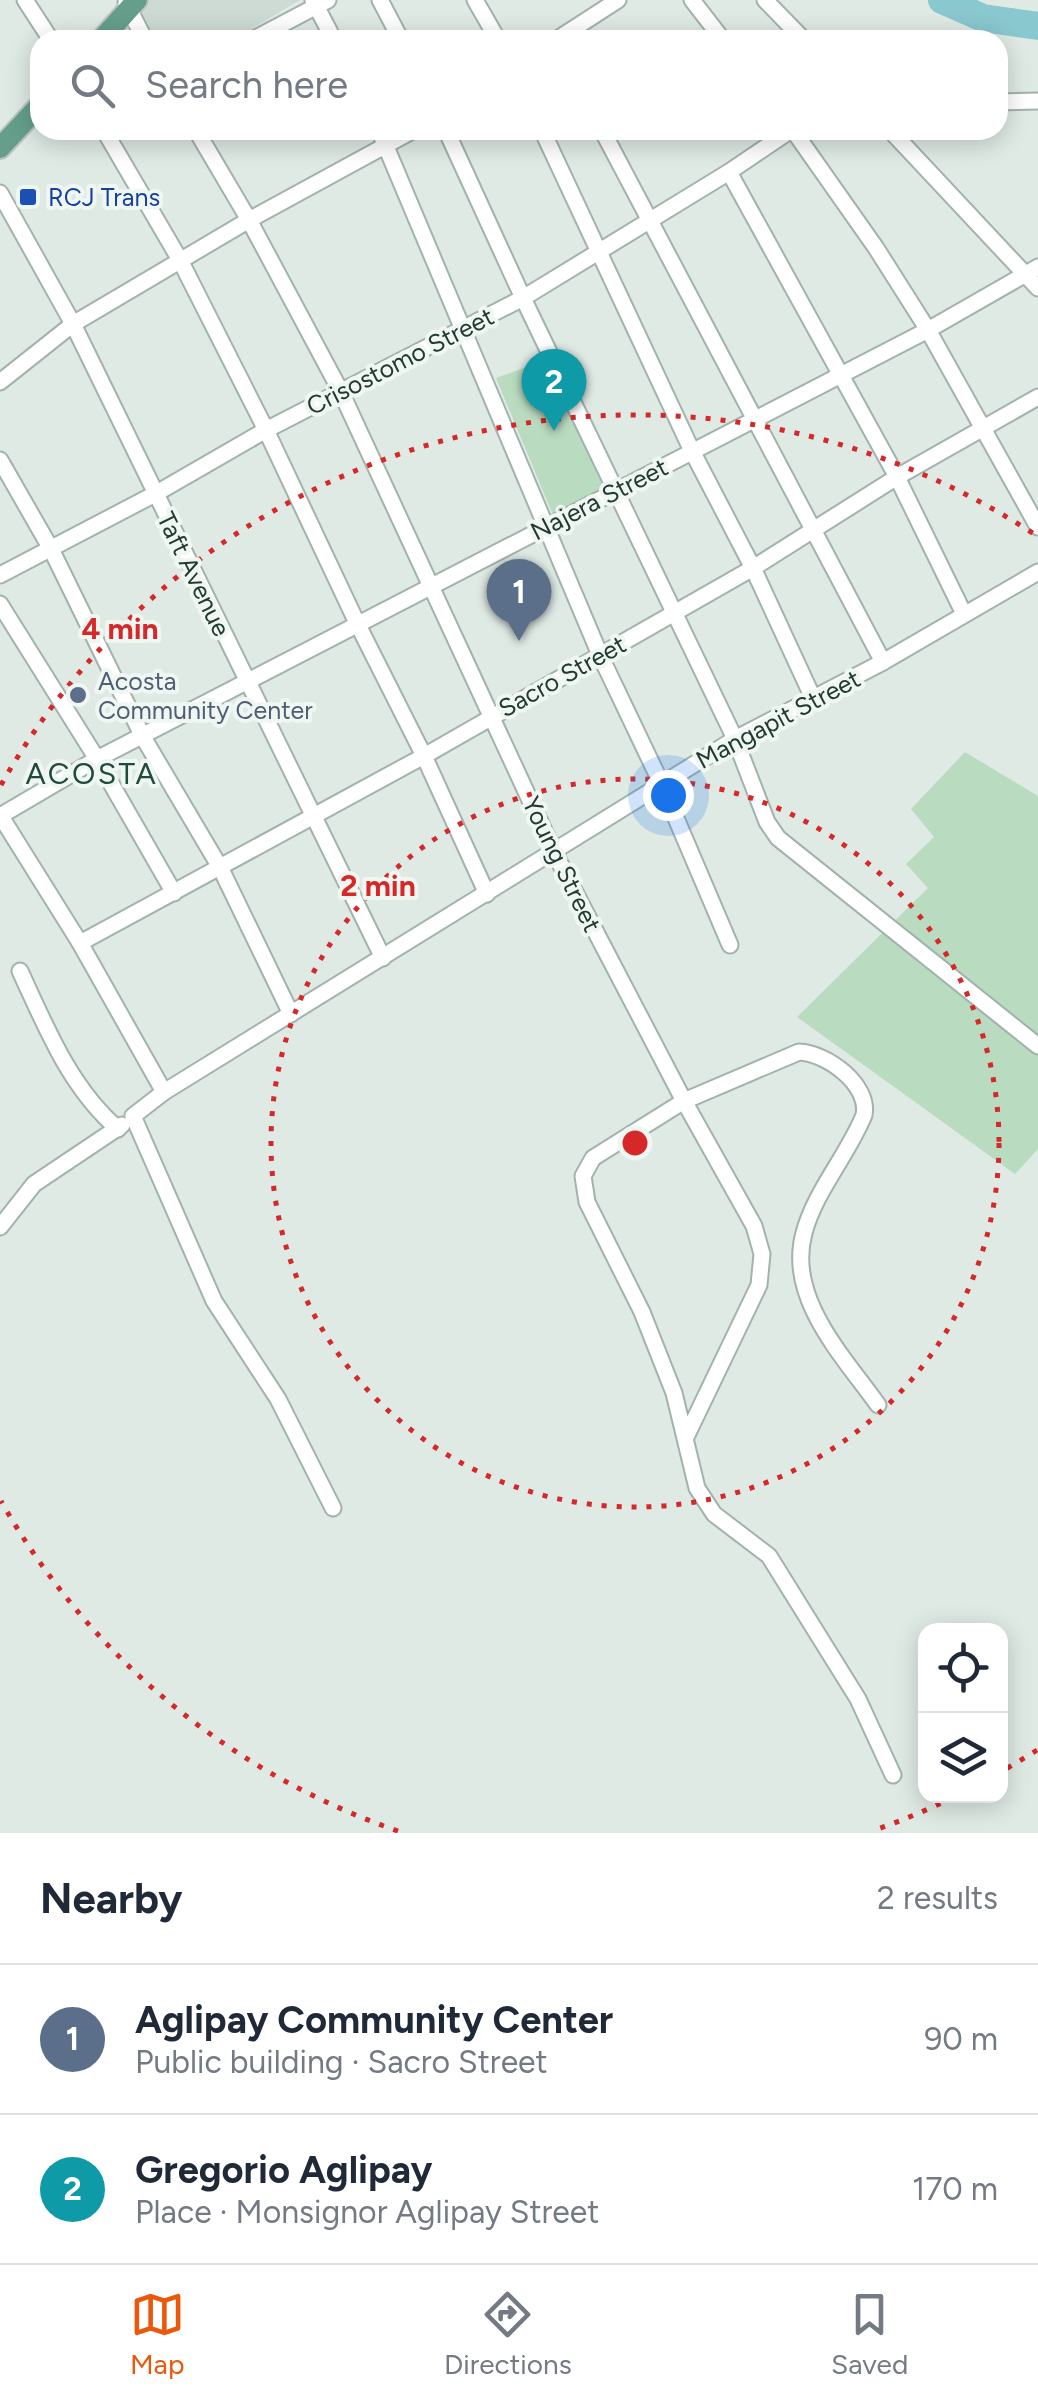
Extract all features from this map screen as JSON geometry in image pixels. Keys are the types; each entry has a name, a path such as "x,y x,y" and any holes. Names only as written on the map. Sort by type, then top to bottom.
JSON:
{"main road":[{"path":"109,30 130,3"},
{"path":"0,148 30,116"}],"street":[{"path":"26,0 45,30"},
{"path":"380,0 396,30"},
{"path":"474,0 492,30"},
{"path":"572,30 618,0"},
{"path":"692,0 715,30"},
{"path":"765,0 794,30"},
{"path":"270,30 319,2 330,30"},
{"path":"130,3 142,30"},
{"path":"1008,102 1038,102"},
{"path":"110,140 180,260 266,430 487,894"},
{"name":"Young Street","path":"202,140 341,392 554,852 754,1226 762,1254 760,1284 686,1436"},
{"path":"0,382 73,324 379,140"},
{"path":"383,140 600,654 661,783 730,945"},
{"path":"451,140 735,738 778,838 1038,1046"},
{"path":"547,140 813,698"},
{"path":"608,140 883,662"},
{"name":"Crisostomo Street","path":"0,575 156,494 266,430 523,298 777,140"},
{"path":"799,140 928,330 1038,527"},
{"path":"900,140 1032,271 1038,288"},
{"path":"729,172 897,477 964,614"},
{"name":"Taft Avenue","path":"0,193 73,324 383,958"},
{"name":"Najera Street","path":"0,815 97,759 928,330 1032,271"},
{"name":"Sacro Street","path":"80,943 424,756 753,568 897,477 1038,397"},
{"path":"0,460 51,549 142,737 221,869 291,1014"},
{"name":"Mangapit Street","path":"0,1227 34,1184 118,1130 164,1092 735,738 883,662 1038,572"},
{"path":"0,604 174,892"},
{"path":"0,815 80,943 164,1092"},
{"path":"20,971 55,1046 85,1096 118,1130"},
{"path":"878,1406 815,1316 801,1261 803,1234 814,1208 864,1115 862,1091 845,1074 816,1056 799,1052 684,1101 594,1158 586,1168 582,1184 592,1218 642,1312 674,1392 697,1488 714,1514 769,1556 858,1699 893,1776"},
{"path":"133,1116 214,1301 278,1399 333,1508"}],"shaded area":[{"path":"149,0 300,0 249,30 148,30 136,13"}],"green space":[{"path":"546,360 603,487 553,515 496,378"},
{"path":"965,752 1038,796 1038,1149 1015,1174 797,1017 928,888 906,864 934,837 911,809"}],"waterway":[{"path":"942,0 983,18 1038,26"}],"place":[{"name":"RCJ Trans","path":"28,197"},
{"name":"Gregorio Aglipay","path":"554,431"},
{"name":"Aglipay Community Center","path":"519,641"},
{"name":"Acosta Community Center","path":"78,695"}],"district":[{"name":"ACOSTA","path":"92,773"}]}
